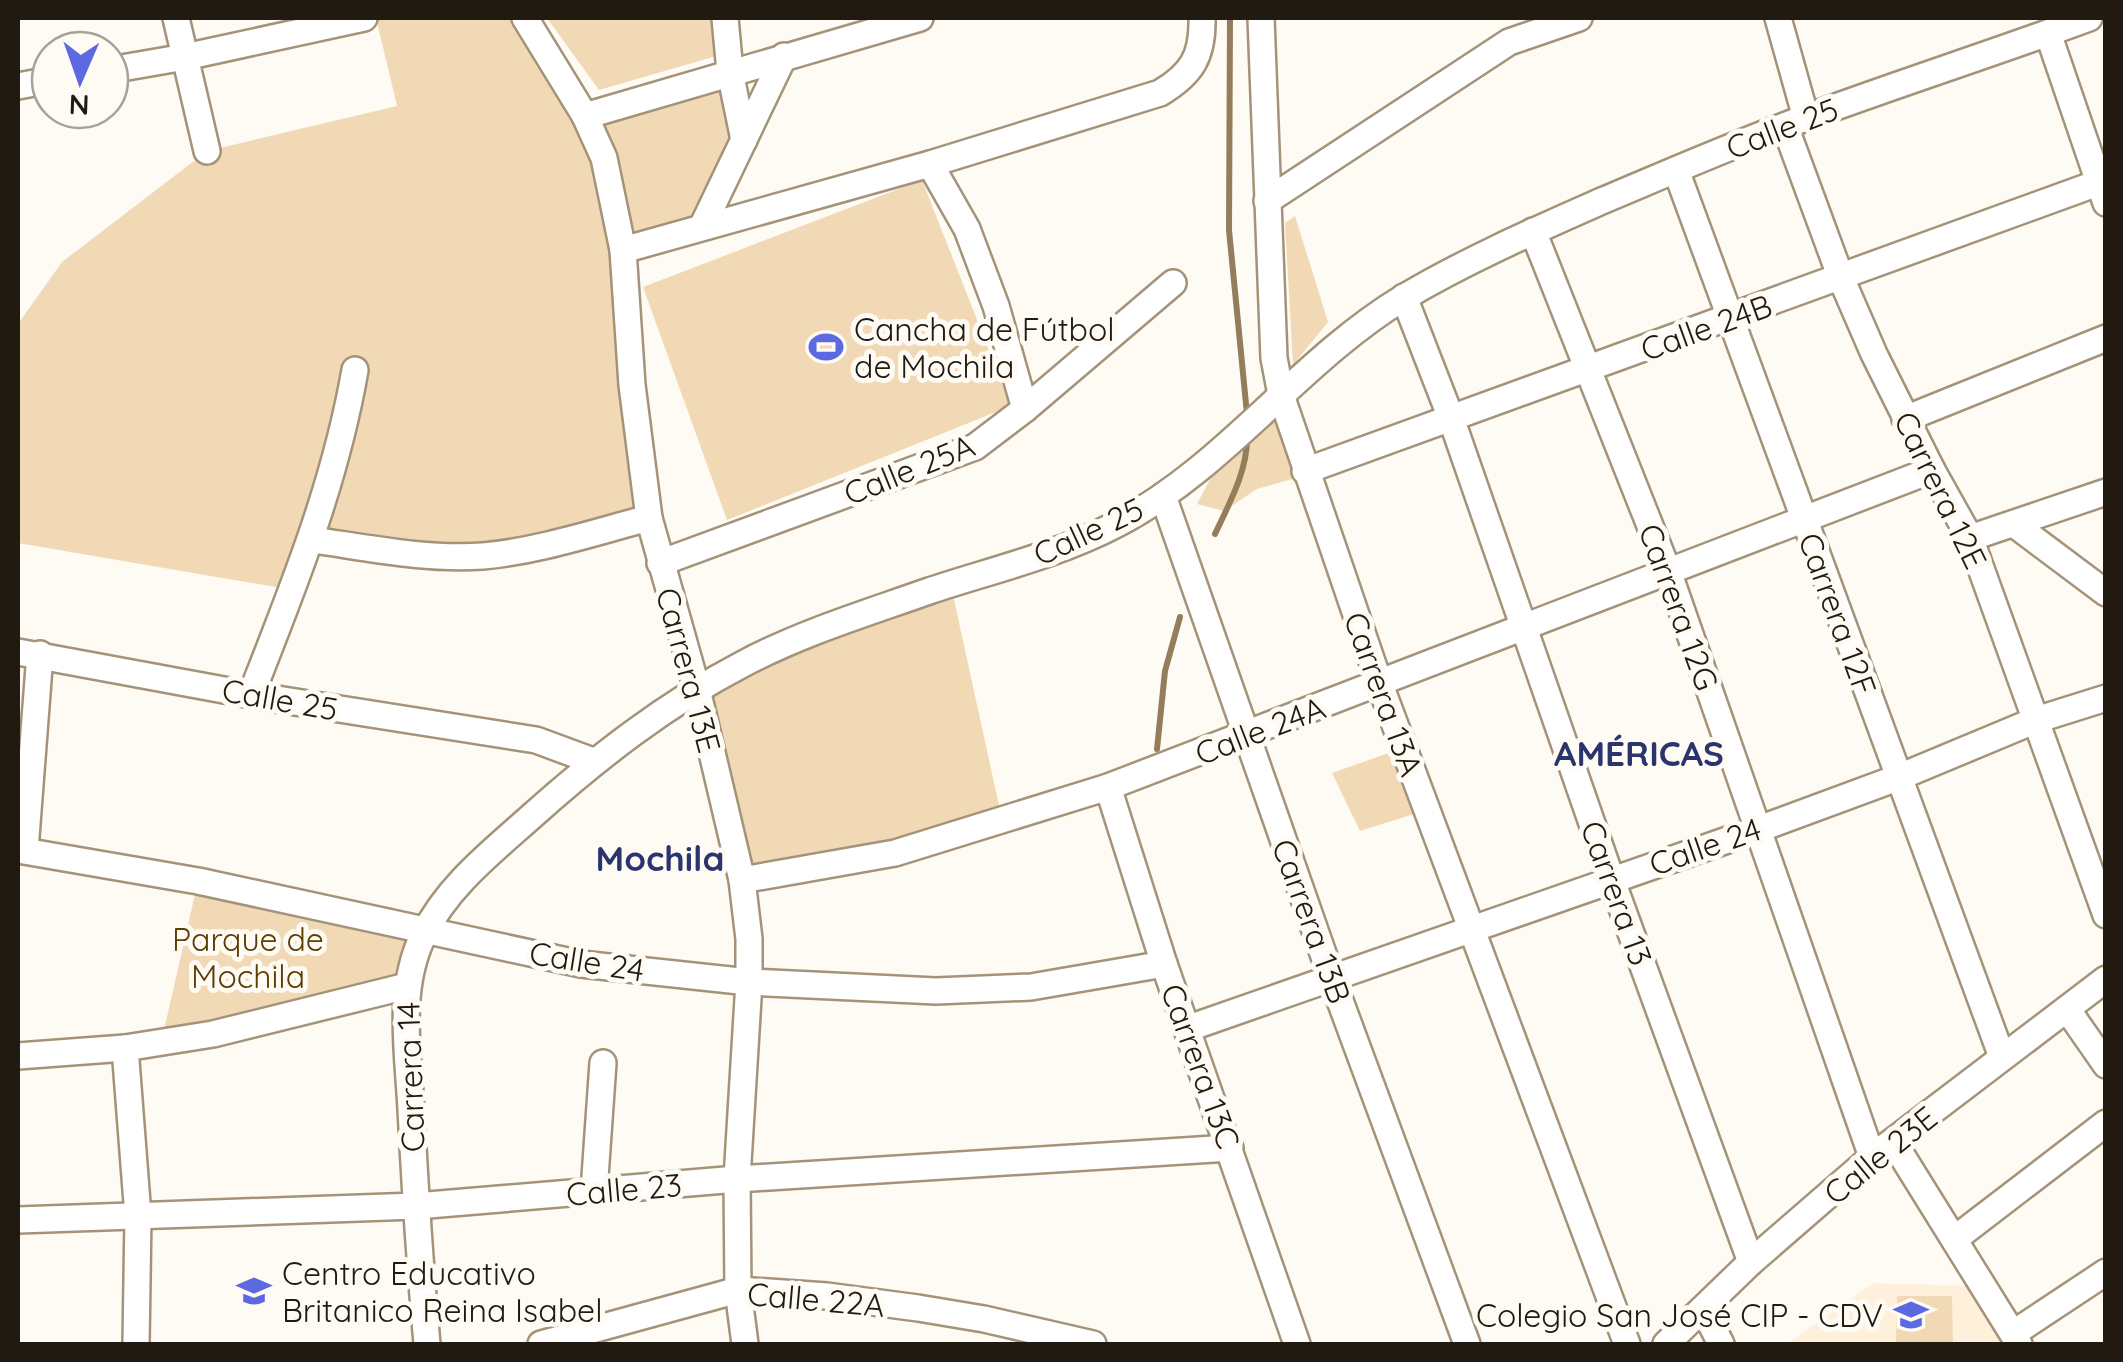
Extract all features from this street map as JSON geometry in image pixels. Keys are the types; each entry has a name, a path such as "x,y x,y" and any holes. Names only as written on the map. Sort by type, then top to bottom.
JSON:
{"street":[{"path":"176,18 207,151"},
{"path":"130,67 364,18"},
{"name":"Carrera 13E","path":"525,18 586,116 604,158 624,250 632,386 649,518 697,689 742,880 749,982 737,1179 738,1290 745,1344"},
{"path":"724,18 744,140"},
{"path":"586,116 920,18"},
{"path":"624,250 930,164 1160,93 1186,77 1192,67 1202,18"},
{"path":"1267,201 1509,42 1579,18"},
{"name":"Carrera 12E","path":"1778,18 1796,122 1841,278 1906,419 1970,538 2106,915"},
{"name":"Calle 25","path":"29,653 251,696 536,740 593,761 697,689 748,660 811,634 1060,550 1118,524 1163,496 1222,450 1360,326 1404,298 1533,231 1796,122 2089,18"},
{"name":"Carrera 13A","path":"1265,20 1267,201 1274,358 1281,395 1379,682 1627,1344"},
{"path":"2048,33 2103,188"},
{"path":"703,225 784,56"},
{"path":"930,164 967,228 996,306 1026,409"},
{"name":"Carrera 12F","path":"1676,170 2002,1057"},
{"name":"Calle 24B","path":"1305,471 2103,188"},
{"name":"Carrera 12G","path":"1533,231 1668,571 1872,1157"},
{"name":"Calle 25A","path":"660,563 975,447 1026,409 1173,283"},
{"name":"Carrera 13","path":"1404,298 1451,418 1611,878 1752,1262"},
{"path":"1906,419 2106,338"},
{"path":"251,696 313,540 347,418 354,370"},
{"name":"Calle 24A","path":"742,880 816,870 895,852 1108,787 1932,470"},
{"path":"1970,538 2106,492"},
{"name":"Carrera 13B","path":"1163,496 1332,978 1468,1344"},
{"path":"313,540 424,556 483,556 649,518"},
{"path":"2014,524 2106,593"},
{"path":"21,850 29,653"},
{"name":"Calle 24","path":"1189,1028 1759,828 1897,778 2036,720 2106,698"},
{"name":"Carrera 14","path":"426,1344 407,986 425,930 472,870 593,761"},
{"name":"Carrera 13C","path":"1108,787 1164,964 1296,1344"},
{"name":"Calle 24","path":"21,850 198,881 580,964 749,982 936,991 1012,988 1164,964"},
{"name":"Calle 23E","path":"1666,1344 1872,1157 2106,979"},
{"path":"18,1056 125,1048 214,1034 407,986"},
{"path":"2068,1009 2106,1065"},
{"path":"125,1048 138,1216 136,1344"},
{"path":"594,1191 603,1062"},
{"path":"1956,1238 2106,1124"},
{"path":"1894,1142 2016,1339 2106,1272"},
{"name":"Calle 23","path":"18,1220 416,1206 737,1179 1230,1148"},
{"name":"Calle 22A","path":"541,1344 738,1290 827,1296 985,1331 1093,1344"},
{"path":"1704,1310 1721,1344"}],"shaded area":[{"name":"Colegio San José CIP - CDV","path":"1873,1283 1978,1286 2011,1344 1787,1344"}],"green space":[{"path":"376,18 525,18 594,113 730,72 744,140 703,225 623,250 649,518 483,556 313,540 293,590 18,543 18,324 62,262 207,151 397,106"},
{"path":"547,18 714,18 720,55 599,90"},
{"name":"Cancha de Fútbol de Mochila","path":"922,180 1011,406 727,520 643,287"},
{"path":"1295,216 1328,322 1293,365 1285,223"},
{"path":"1276,421 1296,478 1257,489 1224,511 1197,504 1218,464"},
{"path":"951,586 1002,819 742,880 697,689"},
{"path":"1397,750 1417,813 1360,831 1332,773"},
{"name":"Parque de Mochila","path":"198,881 425,931 407,986 161,1043"},
{"path":"1897,1296 1952,1296 1953,1344 1896,1344"}],"waterway":[{"path":"1230,18 1229,230 1247,414"},
{"path":"1215,534 1241,474 1247,436"},
{"path":"1157,749 1165,671 1180,617"}],"place":[{"name":"Cancha de Fútbol de Mochila","path":"826,347"},
{"name":"Centro Educativo Britanico Reina Isabel","path":"254,1291"},
{"name":"Colegio San José CIP - CDV","path":"1911,1315"}],"district":[{"name":"AMÉRICAS","path":"1639,753"},
{"name":"Mochila","path":"660,858"}]}
